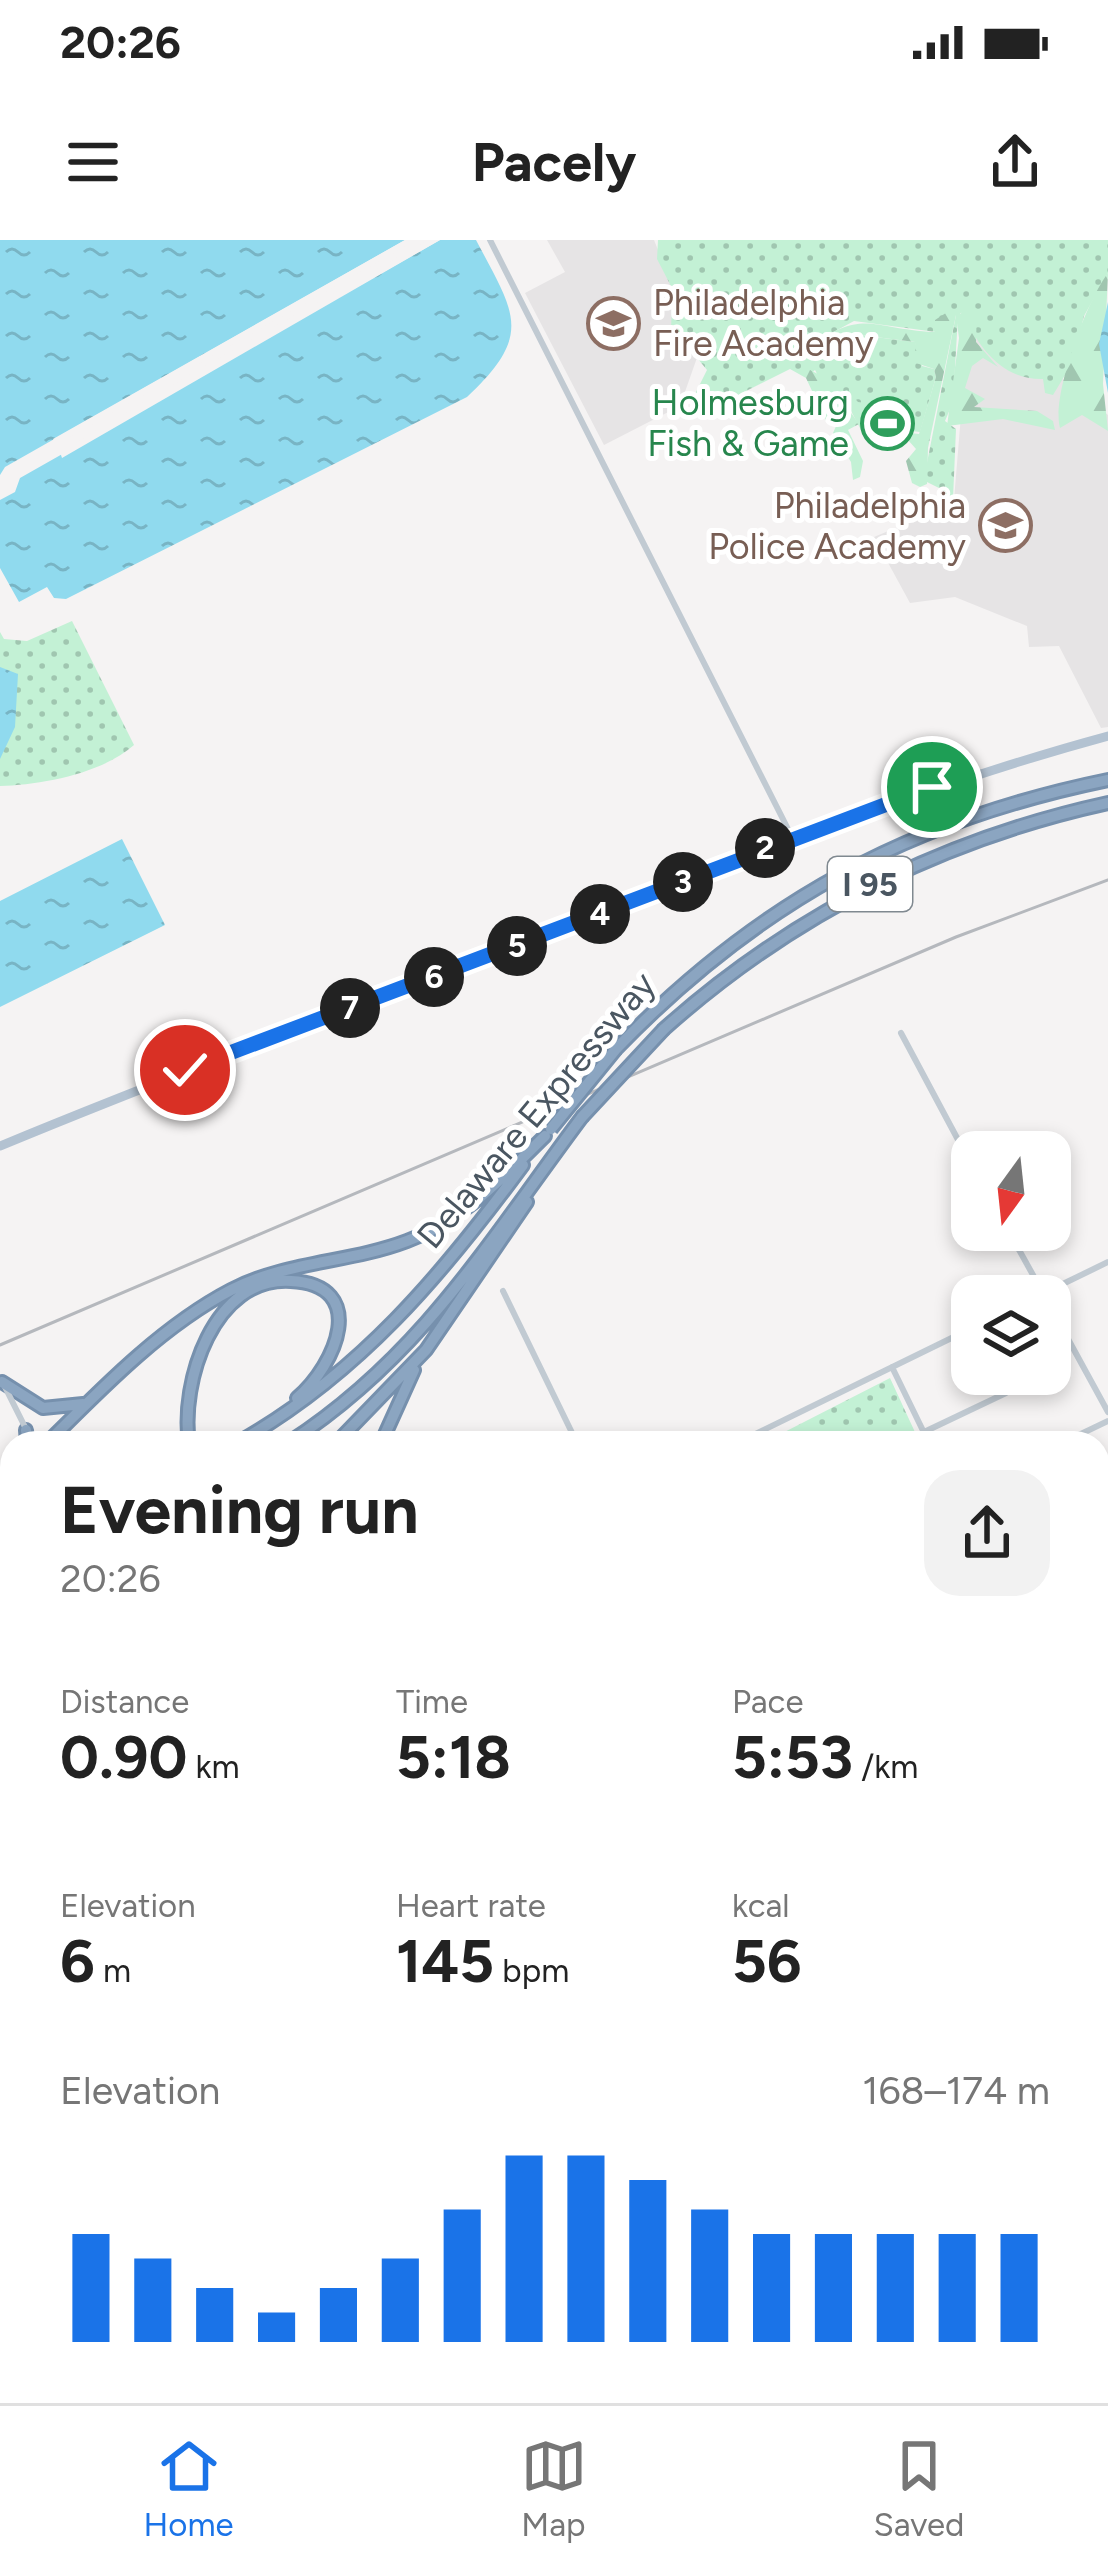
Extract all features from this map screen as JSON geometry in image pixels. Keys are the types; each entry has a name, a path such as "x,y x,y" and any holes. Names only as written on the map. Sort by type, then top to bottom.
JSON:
{"highway":[{"name":"Delaware Expressway","path":"258,1431 391,1329 616,1048 684,979 732,940 853,867 992,808 1108,780"},
{"name":"Delaware Expressway","path":"306,1431 359,1393 417,1338 579,1121 664,1029 725,975 863,888 968,842 1108,803"},
{"path":"386,1431 401,1392 426,1350 579,1121"},
{"path":"59,1431 187,1317 266,1275 424,1234 466,1208 548,1133"},
{"path":"186,1431 185,1380 200,1340 225,1307 266,1275"},
{"path":"187,1431 189,1385 211,1332 252,1291 293,1280 324,1295 340,1331 329,1365 274,1422"},
{"path":"348,1431 426,1350"},
{"path":"1,1380 43,1408 86,1404"}],"main road":[{"path":"0,1147 185,1070 665,890 792,837 932,787 1108,736"}],"street":[{"path":"490,240 792,837"},
{"path":"901,1033 953,1131"},
{"path":"1071,1280 1108,1262"},
{"path":"503,1292 571,1431"},
{"path":"761,1431 951,1338"},
{"path":"1071,1346 1108,1417"},
{"path":"892,1367 924,1431"},
{"path":"1,1380 25,1431"},
{"path":"926,1431 1002,1395"},
{"path":"0,1404 10,1399"}],"shaded area":[{"name":"Philadelphia Fire Academy","path":"547,240 654,240 699,352 680,406 604,445 525,293 565,272"},
{"name":"Philadelphia Police Academy","path":"970,306 1108,415 1108,727 1101,728 1059,646 1029,647 1027,626 955,597 910,603 874,537 929,514 953,512"}],"green space":[{"path":"658,240 1108,240 1108,273 1084,316 1073,362 1053,395 1045,393 1043,379 1004,368 976,338 962,312 958,316 953,402 945,421 956,429 953,499 942,499 947,492 927,482 925,473 956,315 935,320 936,332 854,321 804,348 826,358 851,334 915,342 922,366 934,369 936,377 920,432 903,430 895,414 898,418 899,401 882,414 873,404 847,407 859,424 846,431 815,370 806,378 790,369 704,412 696,392 707,370 689,348 682,348 677,325 671,327 673,290 657,259"},
{"path":"1108,273 1103,384 1108,431 1082,415 1060,428 1061,394 1073,349"},
{"path":"962,301 977,309 976,342 998,367 983,358 972,366 965,388 985,399 974,407 1037,411 1053,421 1055,430 1003,419 947,426 959,338 956,315 928,448 927,484 920,487 912,483 906,461 916,449 908,440 910,433 919,434 936,377 934,369 916,363 915,342 852,334 830,350 830,358 821,351 807,362 802,351 855,324 935,332 935,320 952,309 961,314"},
{"path":"810,370 822,376 863,461 860,477 853,480 851,462 833,433 837,424 826,421 806,378"},
{"path":"847,390 858,402 873,404 882,414 860,428 841,392"},
{"path":"72,621 134,745 106,763 71,776 0,786 0,632 4,639 27,641"},
{"path":"890,1378 914,1431 786,1431"}],"water":[{"path":"0,240 405,240 5,467 0,475"},
{"path":"440,240 476,240 500,287 511,323 502,356 467,397 66,599 54,598 47,587 19,602 0,568 0,500 15,492 20,478"},
{"path":"1108,302 1108,393 1099,344"},
{"path":"0,667 18,674 15,727 0,759"},
{"path":"122,839 165,925 0,1007 0,901"}],"pier":[{"path":"411,240 56,445 53,439"},
{"path":"428,240 440,240 62,458 60,452 201,368"}],"railway":[{"path":"0,1345 956,937 1108,880"}],"place":[{"name":"Philadelphia Fire Academy","path":"614,323"},
{"name":"Holmesburg Fish & Game","path":"888,423"},
{"name":"Philadelphia Police Academy","path":"1005,526"}],"route":[{"path":"185,1070 932,787"}]}
